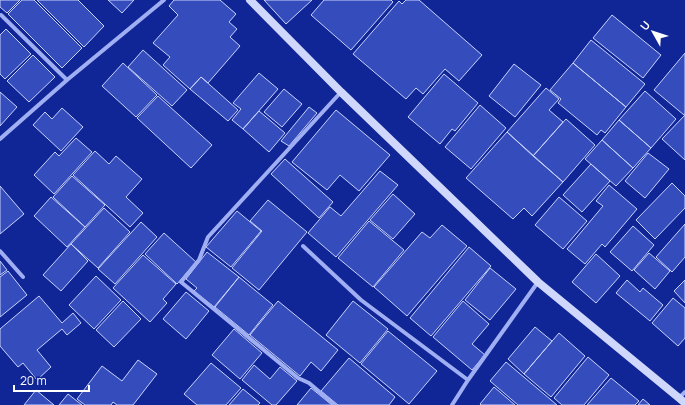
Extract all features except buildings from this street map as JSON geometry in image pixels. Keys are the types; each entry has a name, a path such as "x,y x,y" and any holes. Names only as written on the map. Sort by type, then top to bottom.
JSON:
{"main road":[{"path":"250,0 341,92 538,282 683,398"}],"street":[{"path":"0,139 67,80 164,0"},
{"path":"1,15 67,80"},
{"path":"335,405 310,383 298,378 181,282 200,260 208,237 341,92"},
{"path":"303,246 361,300 468,380"},
{"path":"0,251 23,277"},
{"path":"452,405 468,380 538,282"}]}
